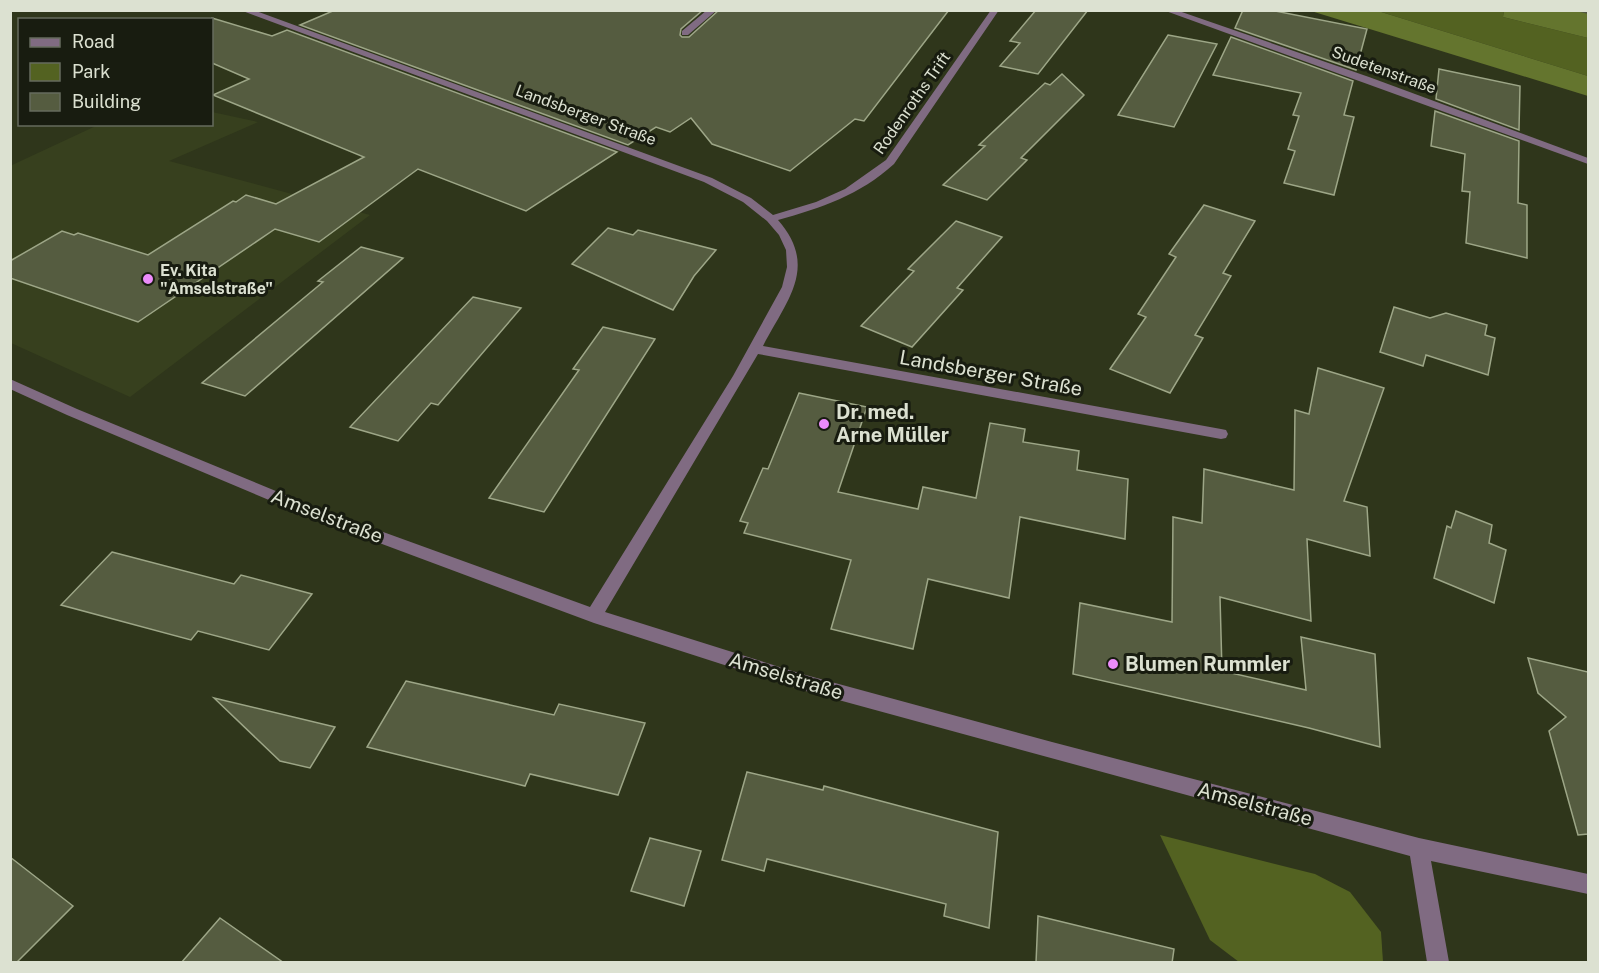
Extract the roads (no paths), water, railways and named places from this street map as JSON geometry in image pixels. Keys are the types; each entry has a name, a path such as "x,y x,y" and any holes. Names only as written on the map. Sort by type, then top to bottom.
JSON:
{"street":[{"name":"Landsberger Straße","path":"244,10 661,161 747,200 771,219 784,234 792,250 793,267 788,287 755,350 594,616"},
{"path":"685,33 713,10"},
{"name":"Rodenroths Trift","path":"771,219 844,195 875,177 890,162 994,10"},
{"name":"Sudetenstraße","path":"1167,10 1376,83 1588,161"},
{"name":"Landsberger Straße","path":"755,350 1221,434"},
{"name":"Amselstraße","path":"10,383 72,412 312,512 594,616 802,682 1052,751 1419,848 1588,884"},
{"path":"1419,848 1438,963"}],"waterway":[{"path":"1575,10 1588,12"}],"place":[{"name":"Ev. Kita \"Amselstraße\"","path":"148,279"},
{"name":"Dr. med. Arne Müller","path":"824,424"},
{"name":"Blumen Rummler","path":"1113,664"}]}
